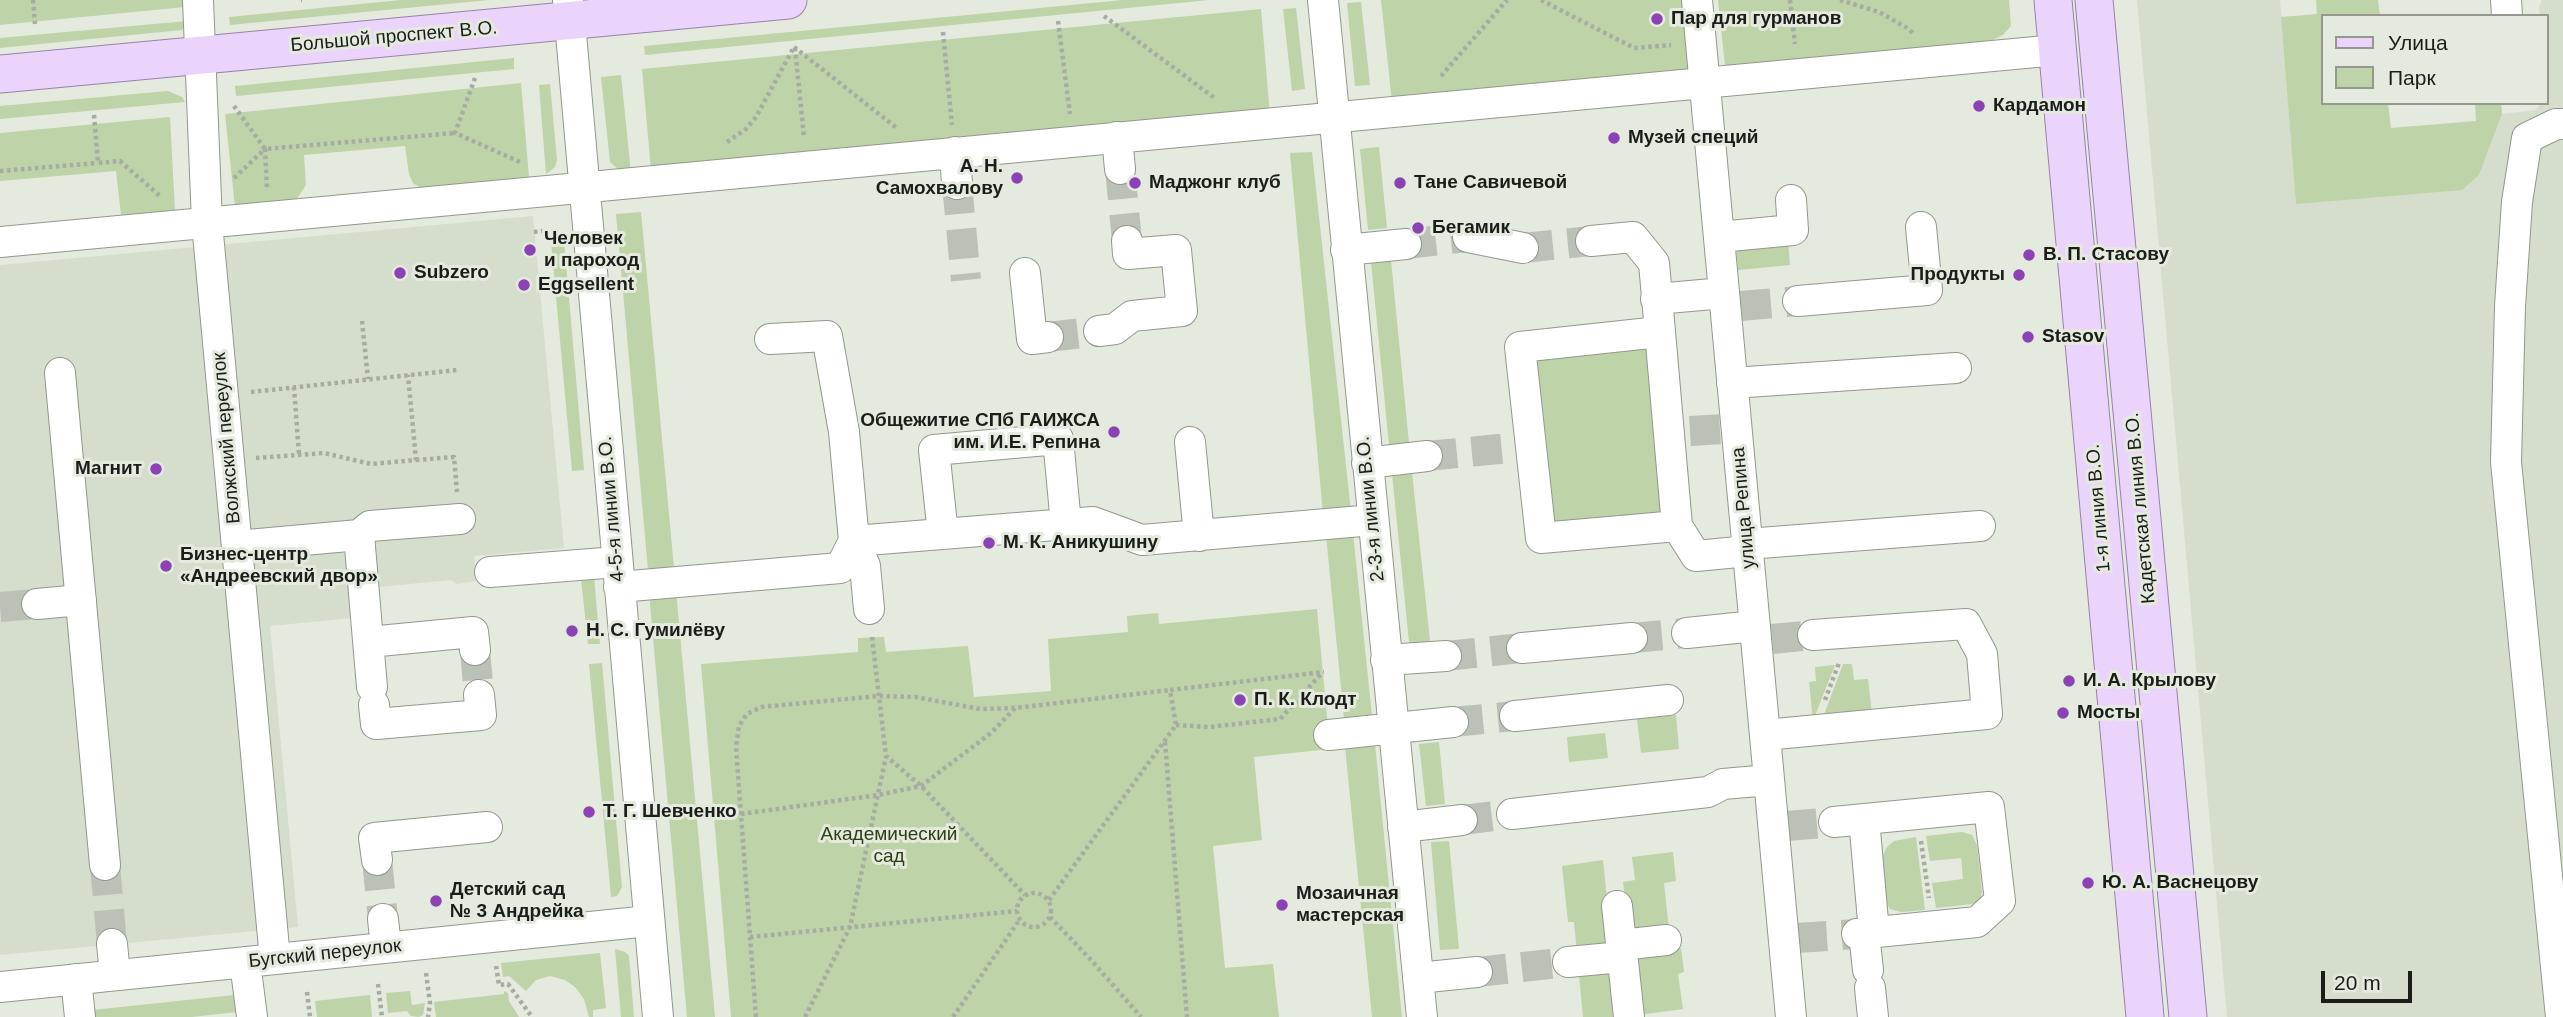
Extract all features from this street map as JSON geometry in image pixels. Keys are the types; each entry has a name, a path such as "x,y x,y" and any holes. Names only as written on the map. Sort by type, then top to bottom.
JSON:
{"main road":[{"name":"Большой проспект В.О.","path":"0,74 200,56 569,10 788,0"},
{"name":"1-я линия В.О.","path":"2053,0 2145,1017"},
{"name":"Кадетская линия В.О.","path":"2094,0 2188,1017"}],"street":[{"name":"Волжский переулок","path":"198,0 207,223 275,959"},
{"name":"2-3-я линии В.О.","path":"1323,0 1422,1017"},
{"name":"улица Репина","path":"1697,0 1719,237 1730,302 1730,429 1761,635 1769,780 1780,827 1790,939 1791,1017"},
{"name":"4-5-я линии В.О.","path":"569,10 658,1017"},
{"path":"0,242 2057,50"},
{"path":"2561,1017 2550,771 2505,462 2510,306 2517,202 2527,138 2556,124 2563,124"},
{"path":"1117,137 1120,169"},
{"path":"943,153 957,184"},
{"path":"1719,237 1793,230 1791,200"},
{"path":"1798,301 1927,290 1921,227"},
{"path":"1468,237 1523,248"},
{"path":"1591,240 1633,237 1654,263 1659,332 1679,432 1677,526 1696,556 1748,548 1980,526"},
{"path":"1099,331 1115,329 1132,316 1182,311 1176,250 1128,254 1126,241"},
{"path":"1346,250 1406,244"},
{"path":"1025,273 1032,339 1048,337"},
{"path":"1657,299 1730,302"},
{"path":"1659,332 1520,347 1520,447 1541,538 1677,526"},
{"path":"770,339 827,336 844,432 854,541 865,566 870,623"},
{"path":"1732,383 1956,368"},
{"path":"60,373 105,865"},
{"path":"943,534 934,450 1058,439 1066,524"},
{"path":"1189,442 1199,536"},
{"path":"1367,463 1427,456"},
{"path":"237,546 359,535 370,526 460,519"},
{"path":"854,541 1093,522 1142,540 1373,520"},
{"path":"359,535 376,724 481,715 479,695"},
{"path":"491,572 618,575 840,568 854,541"},
{"path":"37,604 80,600"},
{"path":"1765,735 1987,714 1982,654 1966,624 1825,634"},
{"path":"369,642 473,632 475,650"},
{"path":"1687,633 1761,635"},
{"path":"1522,648 1632,638"},
{"path":"1386,660 1446,656"},
{"path":"1515,716 1668,701"},
{"path":"1329,734 1453,722"},
{"path":"1512,814 1708,792 1723,784 1769,780"},
{"path":"1834,822 1989,807 2000,901 1977,922 1865,933"},
{"path":"1864,819 1865,933 1870,992"},
{"path":"1403,827 1462,820"},
{"path":"377,860 374,838 487,827"},
{"path":"1617,906 1629,1017"},
{"name":"Бугский переулок","path":"0,987 275,959 384,933 649,921"},
{"path":"1567,962 1666,940"},
{"path":"112,944 115,975"},
{"path":"245,962 252,1017"},
{"path":"1418,978 1477,972"},
{"path":"76,979 79,1017"}],"path":[{"path":"33,0 35,24"},
{"path":"1427,107 1426,94 1507,0"},
{"path":"1541,0 1634,48 1679,44"},
{"path":"1104,16 1229,108 1231,126"},
{"path":"1058,21 1073,141"},
{"path":"943,32 943,153"},
{"path":"794,47 943,153"},
{"path":"721,145 733,139 756,117 794,47"},
{"path":"794,47 808,166"},
{"path":"455,132 475,78"},
{"path":"229,100 265,149 267,191"},
{"path":"94,115 98,163"},
{"path":"228,183 265,149 455,132 525,164"},
{"path":"0,172 120,161 170,205"},
{"path":"534,232 543,231"},
{"path":"362,321 368,379"},
{"path":"222,395 457,370"},
{"path":"408,375 416,460"},
{"path":"294,387 299,455"},
{"path":"229,460 324,453 371,464 454,457 460,519"},
{"path":"805,1017 850,927 886,756 870,623"},
{"path":"1813,731 1839,665 1825,634"},
{"path":"756,1017 736,747 739,726 747,714 761,707 879,696 915,697 980,709 1015,708 1324,672 1280,719 1209,727 1176,725"},
{"path":"1049,900 1176,725 1170,690"},
{"path":"741,814 878,795 921,786 991,733 1015,708"},
{"path":"1165,741 1187,1017"},
{"path":"886,756 921,786 1025,895"},
{"path":"1918,813 1932,927"},
{"path":"1033,892 1042,894 1049,900 1050,917 1044,924 1035,927 1020,919 1017,911 1019,902 1025,895 1033,892"},
{"path":"750,937 1017,911"},
{"path":"1050,917 1141,1017"},
{"path":"953,1017 1020,919"},
{"path":"495,960 499,985 508,984 532,1017"},
{"path":"426,971 430,1003 428,1017"},
{"path":"378,984 382,1017"},
{"path":"307,992 310,1017"}],"shaded area":[{"path":"2137,0 2280,0 2296,203 2479,175 2502,114 2536,110 2540,105 2549,105 2549,14 2540,14 2539,7 2542,0 2563,0 2563,1017 2227,1017"},
{"path":"533,216 564,548 474,556 476,581 457,584 451,580 379,587 380,592 351,595 353,618 270,626 298,927 0,955 0,265"}],"green space":[{"path":"0,0 185,0 185,7 0,25"},
{"path":"401,0 489,0 230,25 229,17"},
{"path":"1123,0 1210,0 645,55 644,46"},
{"path":"1381,0 1686,0 1694,74 1392,102"},
{"path":"1718,0 2009,0 2011,26 2003,35 1984,44 1725,66"},
{"path":"2316,0 2378,0 2380,14 2322,14 2322,105 2388,105 2391,128 2476,121 2475,105 2501,105 2502,114 2479,175 2462,190 2296,204 2281,17 2317,14"},
{"path":"1361,2 1370,85 1355,86 1347,3"},
{"path":"1296,8 1305,89 1292,91 1283,9"},
{"path":"1261,9 1270,115 651,170 642,69"},
{"path":"187,21 182,30 0,48 0,38"},
{"path":"514,58 514,69 236,96 235,86"},
{"path":"621,75 631,173 621,172 610,162 601,77"},
{"path":"521,83 529,177 421,188 413,183 409,174 405,146 304,155 306,185 296,200 235,207 225,114"},
{"path":"550,84 557,160 555,167 546,174 539,85"},
{"path":"168,91 182,97 185,102 0,119 0,106"},
{"path":"170,117 175,211 121,215 116,171 0,181 0,133"},
{"path":"1379,147 1387,228 1368,230 1360,149"},
{"path":"1312,152 1351,512 1323,514 1290,153"},
{"path":"641,212 674,568 648,570 616,214"},
{"path":"1788,240 1790,265 1738,270 1736,246"},
{"path":"564,241 584,470 572,471 551,242"},
{"path":"1391,260 1409,443 1389,445 1371,262"},
{"path":"1648,347 1665,514 1549,525 1532,358"},
{"path":"1412,472 1431,650 1410,652 1392,474"},
{"path":"1353,533 1372,716 1344,719 1326,535"},
{"path":"594,577 600,644 588,644 581,578"},
{"path":"676,590 715,1017 687,1017 649,593"},
{"name":"Академический сад","path":"1317,609 1330,749 1254,757 1262,840 1213,846 1225,968 1273,964 1279,1017 731,1017 701,664 858,652 858,638 884,637 886,652 968,646 974,697 1051,691 1048,639 1128,632 1127,616 1158,613 1159,624"},
{"path":"602,663 622,887 617,896 611,897 589,664"},
{"path":"1843,664 1852,664 1854,680 1868,679 1872,715 1822,720"},
{"path":"1835,665 1813,721 1809,682 1816,681 1815,667"},
{"path":"1676,715 1679,749 1641,753 1637,719"},
{"path":"1605,733 1608,758 1569,762 1567,737"},
{"path":"1439,742 1445,804 1426,806 1419,744"},
{"path":"1375,744 1402,1017 1372,1017 1345,747"},
{"path":"1962,832 1972,835 1977,845 1982,892 1980,900 1972,904 1936,908 1932,883 1963,879 1961,858 1930,861 1926,836"},
{"path":"1916,837 1925,910 1901,912 1890,909 1885,900 1881,864 1883,855 1894,841"},
{"path":"1449,841 1459,949 1440,950 1431,842"},
{"path":"1673,852 1676,881 1664,883 1669,930 1629,934 1623,882 1635,880 1632,857"},
{"path":"1603,860 1612,948 1577,952 1574,922 1568,922 1562,866"},
{"path":"1681,948 1684,972 1678,974 1683,1009 1638,1015 1632,953"},
{"path":"615,949 629,956 634,1017 621,1017"},
{"path":"600,953 606,1008 593,1010 593,1017 589,1017 584,999 576,988 565,980 550,976 536,980 526,991 509,976 503,977 501,963"},
{"path":"1614,971 1619,1017 1583,1017 1579,975"},
{"path":"410,991 412,1005 425,1003 423,1015 411,1016 407,1011 388,1013 386,993"},
{"path":"504,991 508,993 509,1001 519,1017 436,1017 434,1002 504,994"},
{"path":"235,995 237,1012 192,1017 93,1017 92,1010"},
{"path":"370,995 372,1017 317,1017 315,1001"}],"tunnel":[{"path":"1120,169 1127,241"},
{"path":"957,184 966,280"},
{"path":"1406,244 1468,237"},
{"path":"1523,248 1591,241"},
{"path":"1741,306 1798,301"},
{"path":"1048,337 1099,331"},
{"path":"1690,431 1723,429"},
{"path":"1427,456 1509,448"},
{"path":"0,607 37,604"},
{"path":"1632,638 1687,633"},
{"path":"1772,639 1813,635"},
{"path":"1446,656 1522,648"},
{"path":"475,650 479,695"},
{"path":"1453,722 1515,716"},
{"path":"1462,820 1512,814"},
{"path":"1787,826 1834,822"},
{"path":"377,860 383,919"},
{"path":"105,865 112,944"},
{"path":"1797,938 1857,934"},
{"path":"1477,972 1568,962"}],"place":[{"name":"Пар для гурманов","path":"1657,19"},
{"name":"Кардамон","path":"1979,106"},
{"name":"Музей специй","path":"1614,138"},
{"name":"А. Н. Самохвалову","path":"1017,178"},
{"name":"Маджонг клуб","path":"1135,183"},
{"name":"Тане Савичевой","path":"1400,183"},
{"name":"Бегамик","path":"1418,228"},
{"name":"Человек и пароход","path":"530,250"},
{"name":"В. П. Стасову","path":"2029,255"},
{"name":"Subzero","path":"400,273"},
{"name":"Продукты","path":"2019,275"},
{"name":"Eggsellent","path":"524,285"},
{"name":"Stasov","path":"2028,337"},
{"name":"Общежитие СПб ГАИЖСА им. И.Е. Репина","path":"1114,432"},
{"name":"Магнит","path":"156,469"},
{"name":"М. К. Аникушину","path":"989,543"},
{"name":"Бизнес-центр «Андреевский двор»","path":"166,566"},
{"name":"Н. С. Гумилёву","path":"572,631"},
{"name":"И. А. Крылову","path":"2069,681"},
{"name":"П. К. Клодт","path":"1240,700"},
{"name":"Мосты","path":"2063,713"},
{"name":"Т. Г. Шевченко","path":"589,812"},
{"name":"Ю. А. Васнецову","path":"2088,883"},
{"name":"Детский сад № 3 Андрейка","path":"436,901"},
{"name":"Мозаичная мастерская","path":"1282,905"}]}
